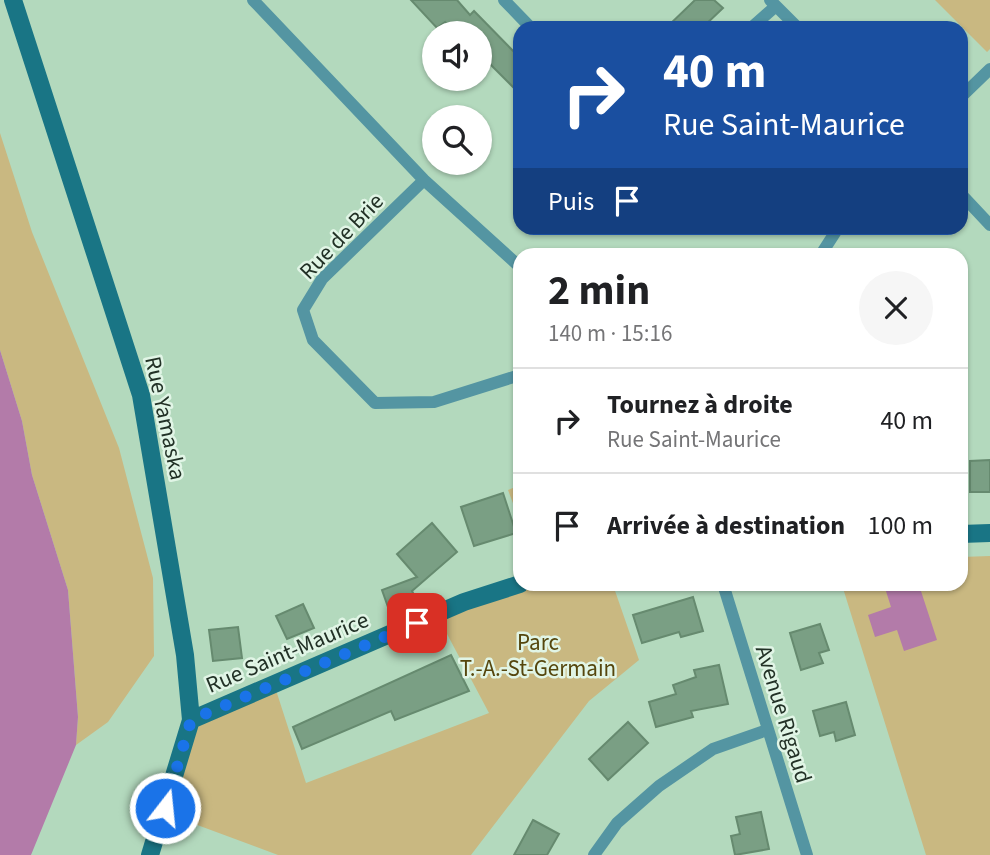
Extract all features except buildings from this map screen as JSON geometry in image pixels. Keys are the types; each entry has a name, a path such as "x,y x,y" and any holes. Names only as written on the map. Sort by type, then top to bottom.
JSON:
{"street":[{"name":"Rue Yamaska","path":"13,0 141,395 186,655 191,720 150,855"},
{"path":"253,0 424,180 513,261"},
{"path":"504,0 524,21"},
{"path":"757,21 773,3 791,21"},
{"path":"968,90 990,69"},
{"name":"Rue de Brie","path":"424,180 322,279 303,310 313,340 375,403 434,402 513,376"},
{"path":"968,201 990,225"},
{"path":"968,534 990,533"},
{"name":"Rue Saint-Maurice","path":"191,720 464,602 513,586"},
{"name":"Avenue Rigaud","path":"725,591 807,855"},
{"path":"594,855 617,823 659,786 713,749 767,730"}],"green space":[{"path":"935,0 990,0 990,49 987,52 968,33 968,21 956,21"},
{"path":"0,133 32,232 119,448 153,578 154,656 108,722 76,745 78,717 68,590 32,475 22,421 0,350"},
{"path":"513,488 513,503 508,490"},
{"path":"990,556 990,855 926,855 844,591 968,591 968,557"},
{"name":"Parc T.-A.-St-Germain","path":"516,591 615,591 639,660 589,701 471,855 278,855 173,816 191,720 274,684 306,783 489,713 438,617"}],"shaded area":[{"path":"0,350 22,421 32,475 68,590 78,717 76,745 31,855 0,855"},
{"path":"886,591 921,591 937,640 904,651 897,630 875,637 868,615 891,607"}],"route":[{"path":"165,808 191,720 417,623"}]}
